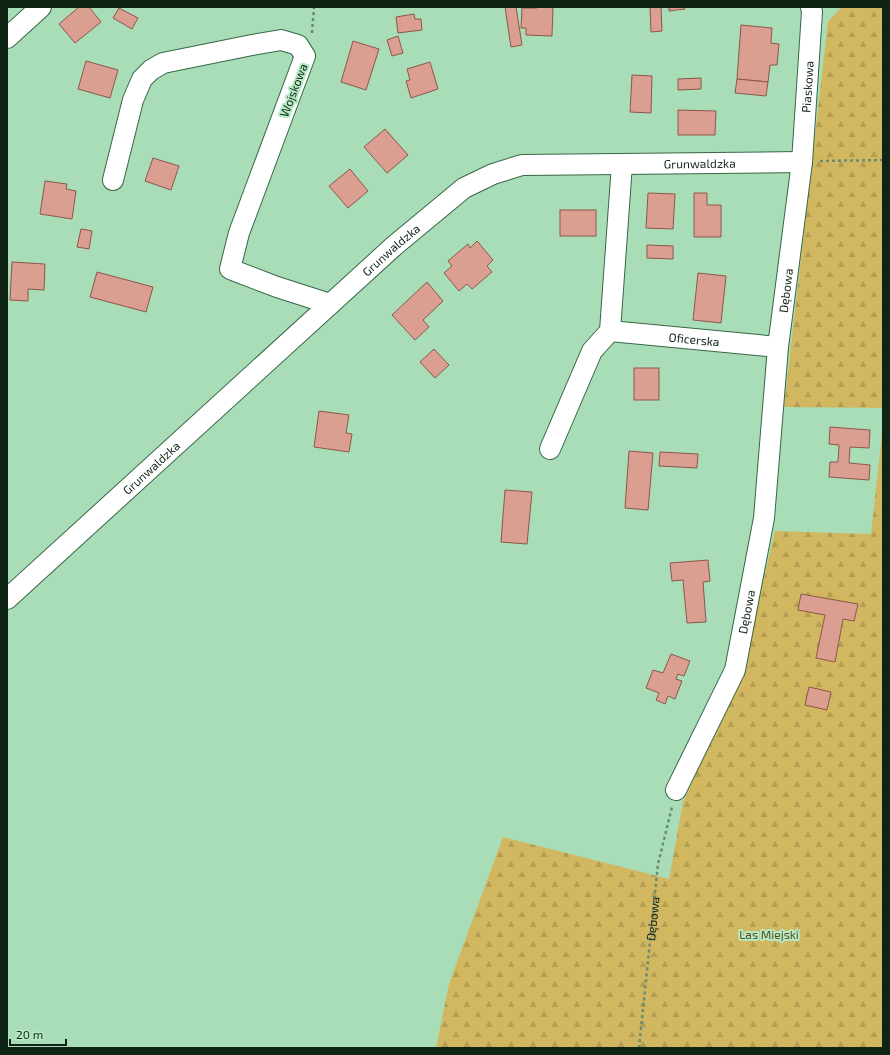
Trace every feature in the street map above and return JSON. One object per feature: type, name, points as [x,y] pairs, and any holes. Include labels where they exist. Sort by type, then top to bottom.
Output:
[{"type":"street","points":[[7,38],[41,7]]},
{"type":"street","name":"Piaskowa","points":[[802,162],[811,10]]},
{"type":"street","name":"Wojskowa","points":[[113,180],[133,100],[142,79],[151,70],[163,64],[281,40],[298,45],[305,56],[239,233],[230,269],[277,287],[330,304]]},
{"type":"street","name":"Grunwaldzka","points":[[7,599],[394,246],[464,188],[493,174],[522,165],[802,162]]},
{"type":"street","name":"Dębowa","points":[[676,790],[735,670],[764,518],[778,347],[802,162]]},
{"type":"street","points":[[550,449],[592,351],[610,331],[622,164]]},
{"type":"street","name":"Oficerska","points":[[610,331],[778,347]]},
{"type":"path","points":[[802,162],[883,160]]},
{"type":"path","name":"Dębowa","points":[[639,1048],[658,864],[676,790]]},
{"type":"green space","points":[[842,7],[883,7],[883,408],[784,407],[828,21]]},
{"type":"green space","name":"Las Miejski","points":[[883,425],[883,1048],[436,1048],[449,984],[503,837],[669,879],[683,802],[742,672],[775,531],[871,534]]},
{"type":"building","points":[[79,7],[89,7],[101,22],[75,43],[59,24]]},
{"type":"building","points":[[505,7],[516,7],[522,45],[511,47]]},
{"type":"building","points":[[553,7],[552,36],[526,35],[526,28],[521,28],[522,8]]},
{"type":"building","points":[[650,7],[661,7],[662,31],[651,32]]},
{"type":"building","points":[[669,7],[684,7],[685,9],[669,11]]},
{"type":"building","points":[[119,8],[138,18],[132,29],[113,18]]},
{"type":"building","points":[[414,14],[415,19],[421,19],[422,30],[398,33],[396,17]]},
{"type":"building","points":[[741,25],[772,28],[771,43],[779,44],[777,65],[770,65],[768,82],[737,79]]},
{"type":"building","points":[[398,36],[403,53],[392,56],[387,40]]},
{"type":"building","points":[[353,41],[379,49],[366,90],[341,82]]},
{"type":"building","points":[[86,61],[118,70],[110,98],[78,89]]},
{"type":"building","points":[[430,62],[438,89],[411,98],[406,81],[410,80],[407,69]]},
{"type":"building","points":[[632,75],[652,76],[651,113],[630,112]]},
{"type":"building","points":[[701,78],[701,89],[678,90],[678,79]]},
{"type":"building","points":[[737,79],[768,82],[766,96],[735,93]]},
{"type":"building","points":[[678,110],[716,111],[715,135],[678,135]]},
{"type":"building","points":[[385,129],[408,155],[387,173],[364,147]]},
{"type":"building","points":[[153,158],[179,166],[171,190],[145,181]]},
{"type":"building","points":[[350,169],[368,191],[348,208],[329,186]]},
{"type":"building","points":[[45,181],[67,184],[66,189],[76,191],[72,219],[40,214]]},
{"type":"building","points":[[648,193],[675,194],[673,229],[646,228]]},
{"type":"building","points":[[694,193],[707,193],[707,205],[721,205],[721,237],[694,237]]},
{"type":"building","points":[[560,210],[596,210],[596,236],[560,236]]},
{"type":"building","points":[[81,229],[92,231],[89,249],[77,247]]},
{"type":"building","points":[[477,241],[493,260],[487,266],[492,272],[472,289],[467,284],[459,291],[444,273],[452,266],[448,261],[468,244],[470,248]]},
{"type":"building","points":[[647,245],[673,246],[673,259],[647,258]]},
{"type":"building","points":[[12,262],[45,264],[44,290],[28,289],[28,301],[10,300]]},
{"type":"building","points":[[97,272],[153,287],[146,312],[90,297]]},
{"type":"building","points":[[698,273],[726,276],[721,323],[693,320]]},
{"type":"building","points":[[427,282],[443,301],[423,320],[429,327],[415,340],[392,315]]},
{"type":"building","points":[[434,349],[449,365],[435,378],[420,362]]},
{"type":"building","points":[[634,368],[659,368],[659,400],[634,400]]},
{"type":"building","points":[[319,411],[349,415],[346,433],[352,434],[349,452],[314,447]]},
{"type":"building","points":[[830,427],[870,430],[869,448],[850,447],[849,463],[870,465],[869,480],[829,477],[830,462],[838,462],[839,445],[829,444]]},
{"type":"building","points":[[629,451],[653,453],[648,510],[625,508]]},
{"type":"building","points":[[660,452],[698,454],[697,468],[659,466]]},
{"type":"building","points":[[505,490],[532,492],[527,544],[501,542]]},
{"type":"building","points":[[708,560],[710,581],[703,582],[706,622],[687,623],[683,580],[672,581],[670,563]]},
{"type":"building","points":[[801,594],[858,604],[854,621],[843,619],[835,662],[816,658],[825,615],[798,610]]},
{"type":"building","points":[[671,654],[690,661],[684,676],[678,674],[676,679],[682,681],[675,699],[668,696],[665,704],[656,700],[659,693],[646,688],[653,670],[663,673]]},
{"type":"building","points":[[809,687],[831,692],[827,710],[805,705]]}]
